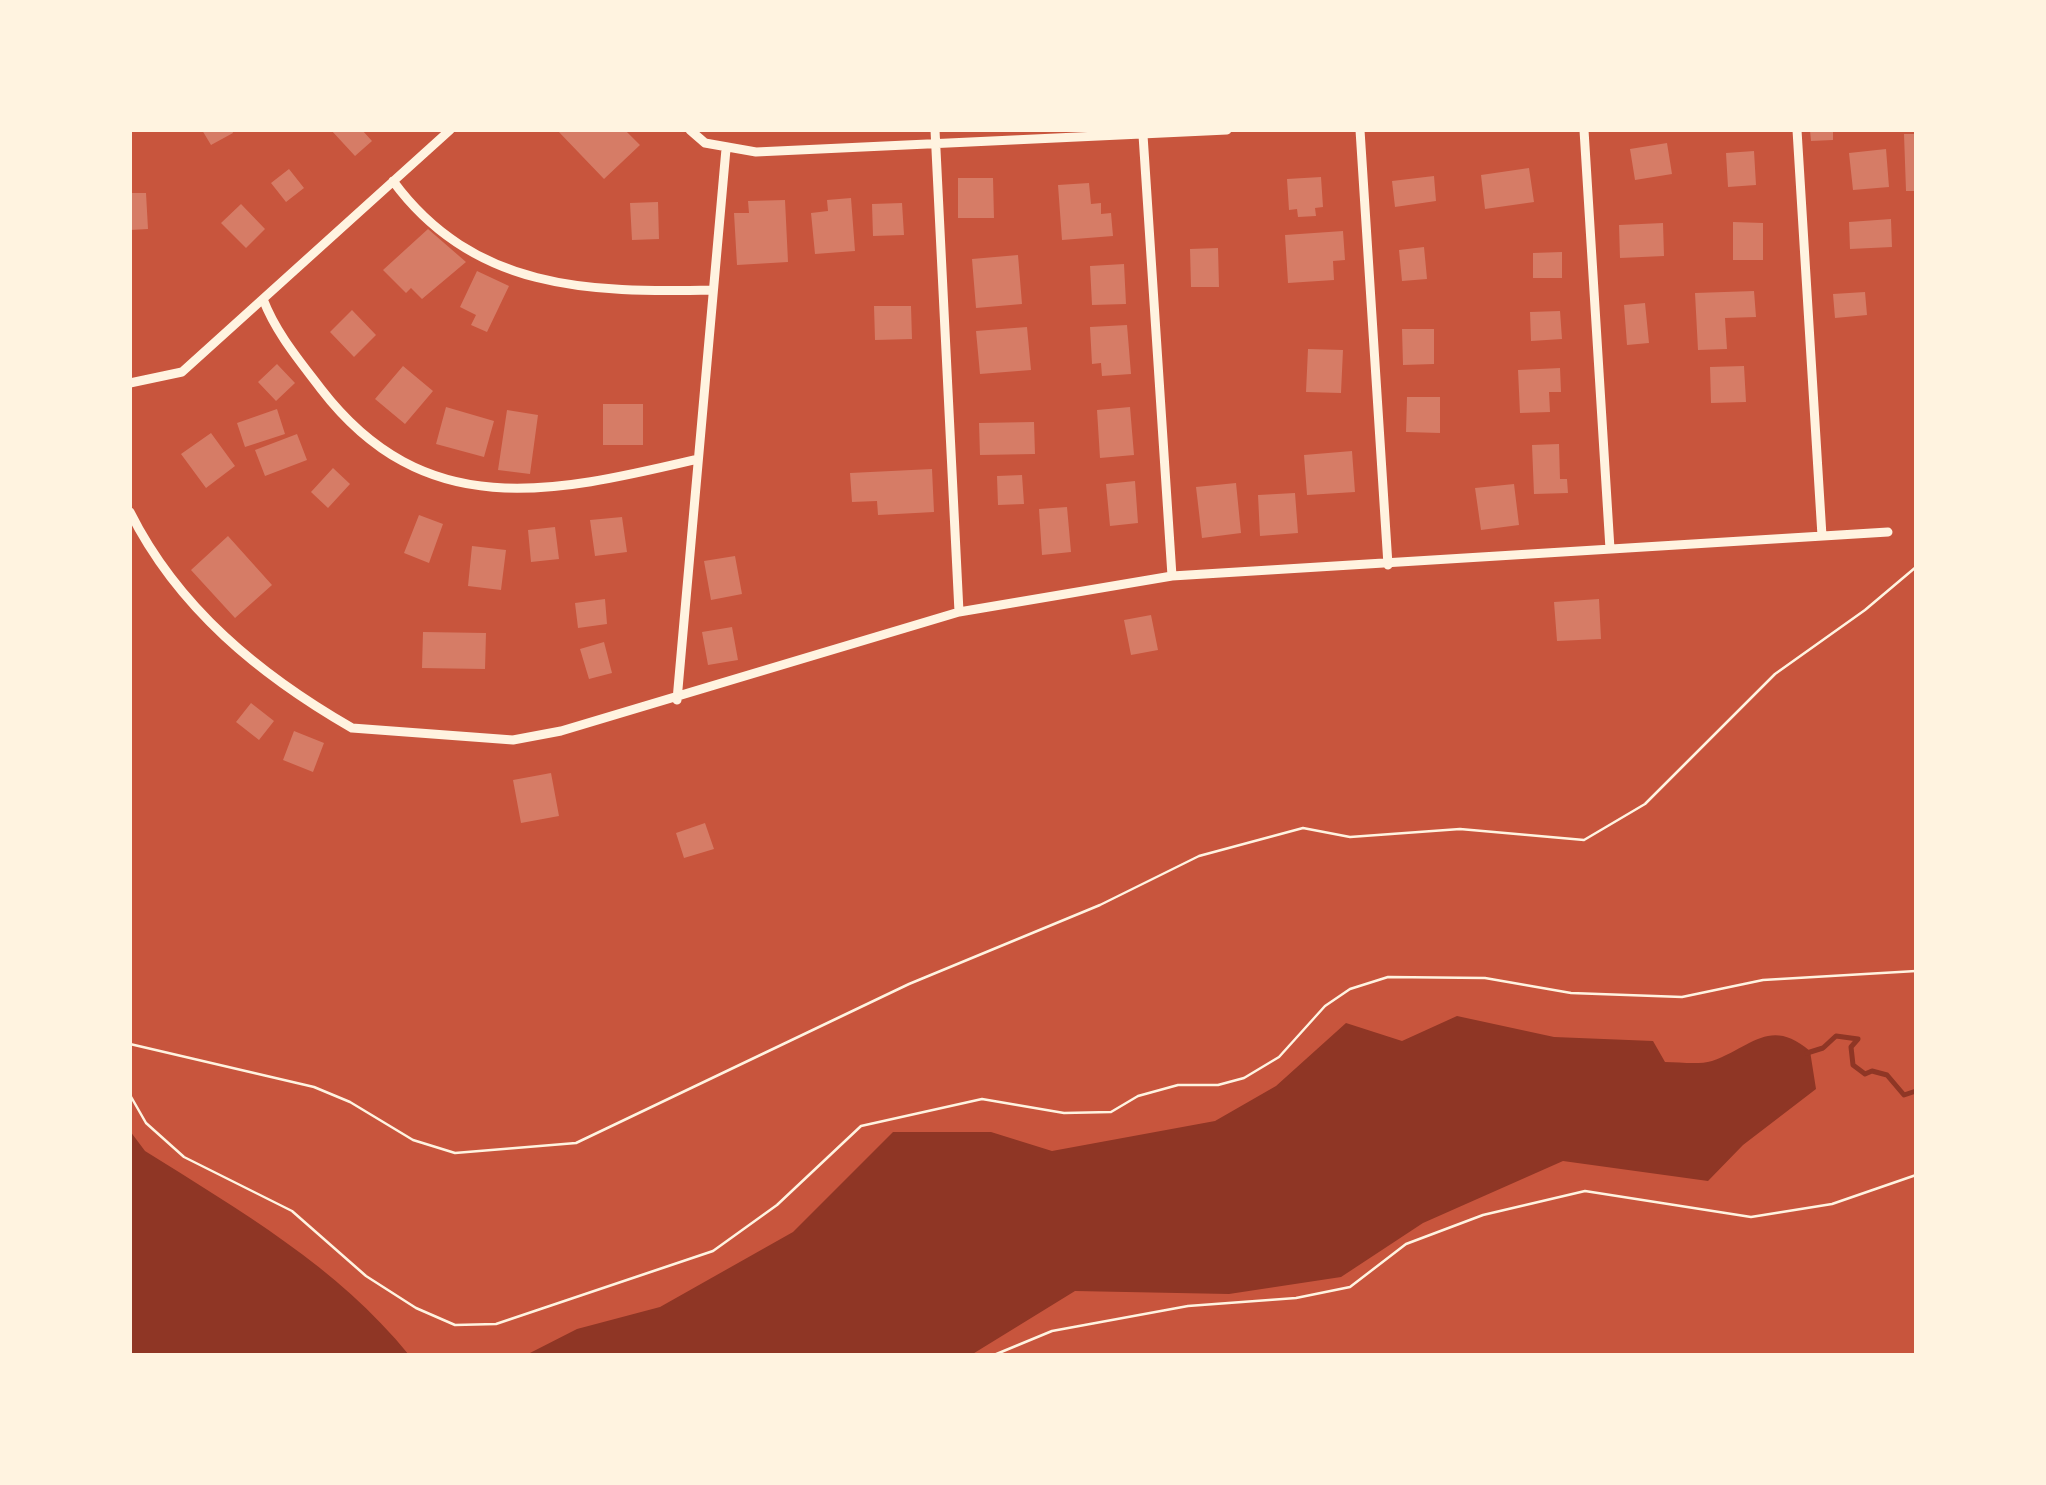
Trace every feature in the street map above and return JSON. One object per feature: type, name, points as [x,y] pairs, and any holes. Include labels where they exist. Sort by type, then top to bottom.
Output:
[{"type":"street","points":[[130,383],[182,372],[450,130]]},
{"type":"street","points":[[690,130],[705,142],[726,149],[936,145],[1227,130]]},
{"type":"street","points":[[934,130],[959,612]]},
{"type":"street","points":[[1360,130],[1388,566]]},
{"type":"street","points":[[1584,130],[1610,548]]},
{"type":"street","points":[[1797,130],[1822,536]]},
{"type":"street","points":[[1143,135],[1172,576]]},
{"type":"street","points":[[677,700],[726,149]]},
{"type":"street","points":[[393,181],[434,228],[498,268],[580,286],[636,292],[713,290]]},
{"type":"street","points":[[263,299],[273,326],[333,405],[393,458],[423,474],[491,489],[546,488],[625,478],[698,459]]},
{"type":"street","points":[[130,512],[182,594],[230,644],[352,728],[513,740],[677,700],[959,612],[1172,576],[1388,566],[1888,532]]},
{"type":"path","points":[[130,1044],[314,1087],[350,1102],[413,1140],[455,1153],[576,1143],[909,984],[1100,905],[1199,856],[1303,828],[1350,837],[1460,829],[1584,840],[1645,804],[1775,674],[1865,610],[1916,567]]},
{"type":"path","points":[[130,1095],[146,1124],[184,1158],[292,1211],[366,1276],[416,1308],[455,1325],[496,1324],[585,1298],[605,1287],[713,1251],[777,1205],[861,1126],[982,1100],[1064,1114],[1111,1112],[1138,1096],[1178,1086],[1218,1085],[1244,1078],[1279,1057],[1326,1006],[1350,989],[1388,977],[1486,978],[1571,994],[1682,998],[1763,980],[1916,970]]},
{"type":"path","points":[[994,1355],[1071,1328],[1188,1306],[1296,1298],[1350,1287],[1406,1244],[1483,1215],[1585,1192],[1752,1218],[1832,1204],[1916,1175]]},
{"type":"shaded area","points":[[1457,1016],[1554,1037],[1653,1041],[1665,1062],[1712,1061],[1761,1038],[1784,1036],[1810,1051],[1816,1089],[1743,1145],[1708,1181],[1563,1161],[1423,1223],[1341,1277],[1229,1294],[1075,1291],[971,1355],[526,1355],[577,1329],[660,1307],[793,1232],[893,1132],[991,1132],[1052,1151],[1215,1121],[1276,1086],[1346,1023],[1402,1041]]},
{"type":"shaded area","points":[[130,1131],[145,1151],[251,1218],[319,1267],[381,1323],[409,1355],[130,1355]]},
{"type":"building","points":[[202,130],[232,130],[233,133],[211,145]]},
{"type":"building","points":[[331,130],[362,130],[372,141],[355,156]]},
{"type":"building","points":[[557,130],[625,130],[640,145],[604,179]]},
{"type":"building","points":[[1810,130],[1833,130],[1833,140],[1811,141]]},
{"type":"building","points":[[1904,134],[1916,134],[1916,191],[1906,191]]},
{"type":"building","points":[[1667,143],[1672,174],[1635,180],[1630,149]]},
{"type":"building","points":[[1886,149],[1889,187],[1853,190],[1849,153]]},
{"type":"building","points":[[1754,151],[1756,185],[1728,187],[1726,153]]},
{"type":"building","points":[[1529,168],[1534,202],[1485,209],[1481,175]]},
{"type":"building","points":[[289,169],[304,188],[286,202],[271,183]]},
{"type":"building","points":[[1434,176],[1436,201],[1395,207],[1392,181]]},
{"type":"building","points":[[1321,177],[1323,207],[1315,208],[1316,216],[1298,217],[1297,209],[1289,210],[1287,179]]},
{"type":"building","points":[[958,178],[993,178],[994,218],[958,218]]},
{"type":"building","points":[[1089,183],[1091,204],[1101,203],[1101,214],[1111,213],[1113,236],[1062,240],[1058,185]]},
{"type":"building","points":[[130,193],[146,193],[148,229],[130,230]]},
{"type":"building","points":[[851,198],[855,251],[815,254],[811,213],[828,211],[827,200]]},
{"type":"building","points":[[785,200],[788,262],[737,265],[734,213],[749,213],[748,201]]},
{"type":"building","points":[[658,202],[659,239],[632,240],[630,203]]},
{"type":"building","points":[[902,203],[904,235],[873,236],[872,204]]},
{"type":"building","points":[[241,204],[265,229],[246,248],[221,223]]},
{"type":"building","points":[[1891,219],[1892,247],[1850,249],[1849,222]]},
{"type":"building","points":[[1733,222],[1763,223],[1763,260],[1733,260]]},
{"type":"building","points":[[1663,223],[1664,256],[1620,258],[1619,225]]},
{"type":"building","points":[[428,229],[466,262],[422,299],[411,288],[406,293],[383,270]]},
{"type":"building","points":[[1343,231],[1345,260],[1333,261],[1334,280],[1288,283],[1285,235]]},
{"type":"building","points":[[1424,247],[1427,279],[1402,281],[1399,250]]},
{"type":"building","points":[[1218,248],[1219,287],[1191,287],[1190,249]]},
{"type":"building","points":[[1562,252],[1562,278],[1533,278],[1533,253]]},
{"type":"building","points":[[1018,255],[1022,304],[976,308],[972,259]]},
{"type":"building","points":[[1124,264],[1126,304],[1092,305],[1090,266]]},
{"type":"building","points":[[477,271],[509,286],[487,332],[471,325],[476,315],[460,307]]},
{"type":"building","points":[[1754,291],[1756,317],[1725,318],[1727,349],[1698,350],[1695,293]]},
{"type":"building","points":[[1865,292],[1867,315],[1835,318],[1833,294]]},
{"type":"building","points":[[1645,303],[1649,343],[1627,345],[1624,305]]},
{"type":"building","points":[[874,306],[911,306],[912,339],[875,340]]},
{"type":"building","points":[[352,310],[376,335],[354,357],[330,332]]},
{"type":"building","points":[[1560,311],[1562,339],[1531,341],[1530,312]]},
{"type":"building","points":[[1127,325],[1131,374],[1102,376],[1101,363],[1092,364],[1090,327]]},
{"type":"building","points":[[1027,327],[1031,370],[980,374],[976,331]]},
{"type":"building","points":[[1402,329],[1434,329],[1434,364],[1403,365]]},
{"type":"building","points":[[1308,349],[1343,350],[1341,393],[1306,392]]},
{"type":"building","points":[[277,364],[295,383],[276,401],[258,382]]},
{"type":"building","points":[[403,366],[433,391],[405,424],[375,399]]},
{"type":"building","points":[[1744,366],[1746,402],[1711,403],[1710,367]]},
{"type":"building","points":[[1560,368],[1561,392],[1549,392],[1550,412],[1520,413],[1518,370]]},
{"type":"building","points":[[1407,397],[1440,397],[1440,433],[1406,432]]},
{"type":"building","points":[[603,404],[643,404],[643,445],[603,445]]},
{"type":"building","points":[[446,407],[494,421],[484,457],[436,444]]},
{"type":"building","points":[[1130,407],[1134,455],[1100,458],[1097,410]]},
{"type":"building","points":[[277,409],[285,434],[245,447],[237,423]]},
{"type":"building","points":[[507,410],[538,415],[530,474],[498,470]]},
{"type":"building","points":[[1034,422],[1035,454],[980,455],[979,423]]},
{"type":"building","points":[[211,433],[235,466],[206,488],[181,454]]},
{"type":"building","points":[[297,434],[307,460],[265,476],[255,450]]},
{"type":"building","points":[[1559,444],[1560,479],[1567,479],[1568,493],[1534,494],[1532,445]]},
{"type":"building","points":[[1352,451],[1355,492],[1307,495],[1304,455]]},
{"type":"building","points":[[333,468],[350,484],[328,508],[311,492]]},
{"type":"building","points":[[932,469],[934,512],[878,515],[877,501],[852,502],[850,473]]},
{"type":"building","points":[[1022,475],[1024,504],[998,505],[997,476]]},
{"type":"building","points":[[1135,481],[1138,523],[1110,526],[1106,484]]},
{"type":"building","points":[[1236,483],[1241,533],[1202,538],[1196,487]]},
{"type":"building","points":[[1514,484],[1519,525],[1481,530],[1475,488]]},
{"type":"building","points":[[1295,493],[1298,533],[1260,536],[1258,495]]},
{"type":"building","points":[[1067,507],[1071,552],[1042,555],[1039,509]]},
{"type":"building","points":[[419,515],[443,524],[429,563],[404,553]]},
{"type":"building","points":[[622,517],[627,552],[595,556],[590,520]]},
{"type":"building","points":[[555,527],[559,559],[531,562],[528,530]]},
{"type":"building","points":[[228,536],[272,585],[235,618],[191,570]]},
{"type":"building","points":[[472,546],[506,550],[501,590],[468,586]]},
{"type":"building","points":[[735,556],[742,594],[711,600],[704,561]]},
{"type":"building","points":[[605,599],[607,624],[578,628],[575,603]]},
{"type":"building","points":[[1599,599],[1601,639],[1557,641],[1554,602]]},
{"type":"building","points":[[1151,615],[1158,650],[1131,655],[1124,620]]},
{"type":"building","points":[[732,627],[738,660],[708,665],[702,632]]},
{"type":"building","points":[[423,632],[486,633],[485,669],[422,668]]},
{"type":"building","points":[[604,642],[612,673],[589,679],[580,649]]},
{"type":"building","points":[[251,703],[274,721],[259,740],[236,722]]},
{"type":"building","points":[[294,731],[324,743],[313,772],[283,760]]},
{"type":"building","points":[[551,773],[559,816],[521,823],[513,780]]},
{"type":"building","points":[[705,823],[714,849],[684,858],[676,833]]},
{"type":"waterway","points":[[1807,1053],[1823,1048],[1836,1036],[1858,1039],[1851,1047],[1853,1065],[1865,1074],[1872,1071],[1887,1075],[1904,1095],[1916,1091]]}]
